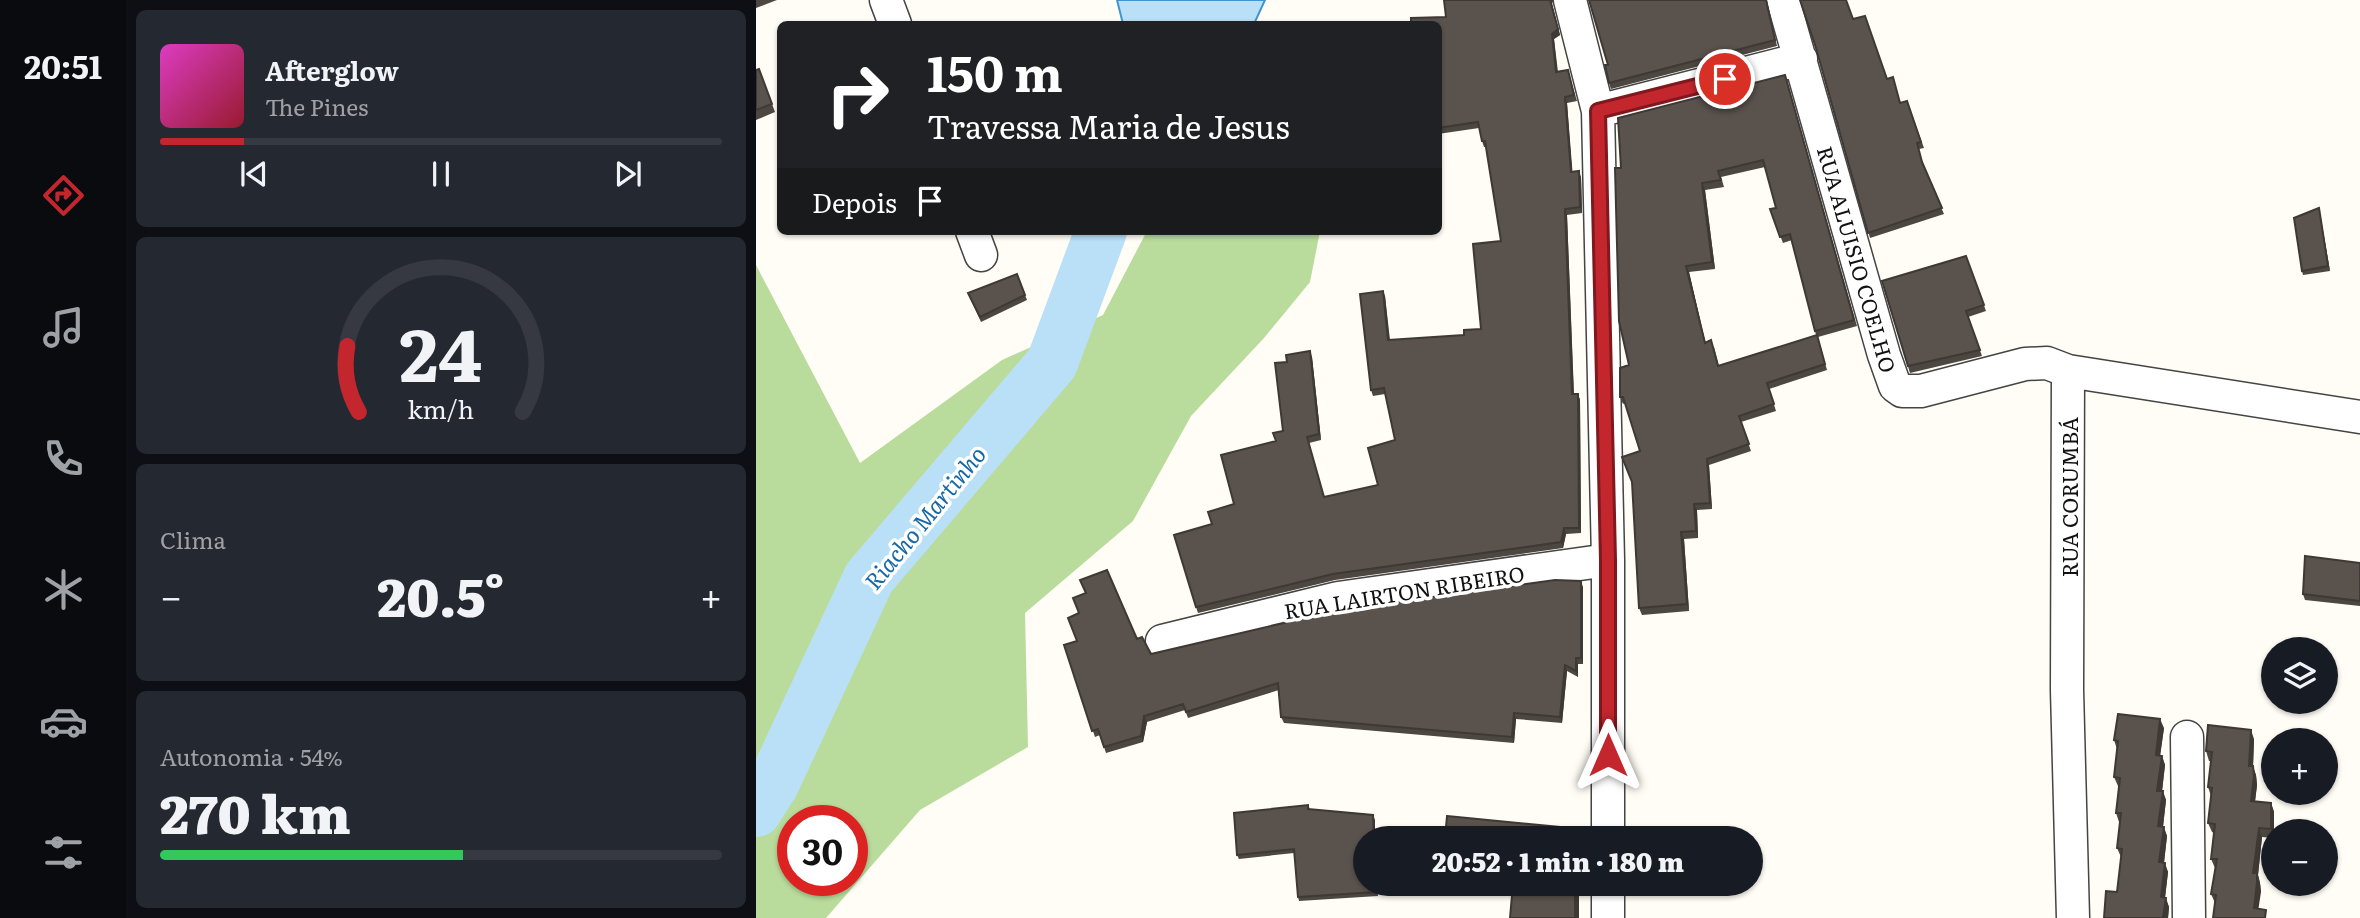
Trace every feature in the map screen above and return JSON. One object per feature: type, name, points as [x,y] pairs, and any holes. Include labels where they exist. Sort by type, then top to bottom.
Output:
[{"type":"street","points":[[886,0],[894,21]]},
{"type":"street","points":[[1570,0],[1598,111],[1608,560],[1608,826]]},
{"type":"street","name":"RUA ALUISIO COELHO","points":[[1783,0],[1895,386],[1902,391],[1921,391],[2025,364],[2047,363],[2068,371]]},
{"type":"street","points":[[1598,111],[1801,60]]},
{"type":"street","points":[[2068,371],[2360,417]]},
{"type":"street","name":"RUA CORUMBÁ","points":[[2068,371],[2067,690],[2073,918]]},
{"type":"street","name":"RUA LAIRTON RIBEIRO","points":[[1162,641],[1338,598],[1608,560]]},
{"type":"street","points":[[2187,737],[2189,918]]},
{"type":"street","points":[[1608,896],[1608,918]]},
{"type":"green space","points":[[1145,235],[1319,235],[1310,282],[1264,338],[1191,416],[1133,521],[1025,613],[1028,747],[920,810],[868,870],[868,805],[777,805],[777,896],[845,896],[826,918],[756,918],[756,265],[860,463],[1002,360],[1103,315]]},
{"type":"water","points":[[1117,0],[1265,0],[1255,21],[1122,21]]},
{"type":"building","points":[[1444,0],[1550,0],[1558,29],[1552,34],[1556,72],[1568,70],[1574,95],[1565,97],[1571,172],[1579,171],[1580,207],[1565,209],[1572,394],[1578,394],[1579,528],[1564,528],[1561,542],[1333,574],[1196,607],[1174,535],[1212,524],[1208,512],[1234,504],[1221,455],[1276,441],[1273,433],[1283,431],[1275,363],[1287,362],[1286,355],[1310,351],[1319,434],[1307,437],[1324,497],[1378,485],[1368,448],[1395,440],[1384,388],[1371,390],[1360,294],[1383,291],[1388,340],[1464,335],[1464,330],[1481,329],[1473,244],[1501,241],[1485,141],[1482,141],[1478,122],[1442,127],[1442,21],[1411,21],[1411,18],[1446,17]]},
{"type":"building","points":[[1589,0],[1766,0],[1775,40],[1609,83],[1605,65],[1608,65]]},
{"type":"building","points":[[1800,0],[1846,0],[1853,19],[1865,16],[1887,79],[1893,77],[1900,103],[1907,101],[1921,142],[1917,143],[1922,162],[1942,208],[1868,233]]},
{"type":"building","points":[[759,69],[772,104],[756,110],[756,70]]},
{"type":"building","points":[[1785,75],[1854,320],[1815,331],[1790,234],[1780,237],[1770,209],[1776,208],[1763,160],[1718,171],[1721,180],[1702,183],[1712,262],[1686,266],[1705,343],[1711,340],[1718,366],[1817,335],[1825,364],[1767,383],[1774,404],[1739,416],[1749,444],[1707,459],[1710,503],[1694,504],[1696,531],[1681,532],[1687,604],[1639,608],[1632,482],[1622,457],[1640,451],[1623,397],[1620,397],[1620,368],[1629,365],[1619,321],[1615,168],[1621,168],[1618,118]]},
{"type":"building","points":[[2319,208],[2328,266],[2302,271],[2294,218]]},
{"type":"building","points":[[1966,256],[1984,305],[1966,311],[1980,350],[1908,366],[1882,281]]},
{"type":"building","points":[[1017,274],[1025,295],[980,317],[968,293]]},
{"type":"building","points":[[2305,556],[2360,563],[2360,601],[2303,594]]},
{"type":"building","points":[[1107,570],[1137,639],[1142,637],[1151,654],[1339,610],[1555,580],[1581,581],[1581,658],[1576,658],[1576,671],[1565,665],[1560,717],[1514,713],[1512,737],[1281,717],[1278,683],[1186,712],[1183,704],[1144,716],[1141,736],[1104,747],[1098,729],[1092,731],[1064,645],[1077,641],[1068,618],[1079,613],[1073,598],[1086,593],[1080,580]]},
{"type":"building","points":[[2118,714],[2160,719],[2156,755],[2162,756],[2157,791],[2163,791],[2158,826],[2164,827],[2159,862],[2165,863],[2161,897],[2166,898],[2163,918],[2104,918],[2106,891],[2117,892],[2122,849],[2117,848],[2121,813],[2116,813],[2120,778],[2114,777],[2118,741],[2114,740]]},
{"type":"building","points":[[2208,725],[2251,730],[2249,766],[2253,766],[2254,776],[2251,801],[2271,805],[2271,819],[2261,819],[2253,873],[2257,873],[2254,908],[2266,910],[2265,918],[2213,918],[2216,895],[2211,894],[2217,859],[2211,859],[2215,824],[2208,823],[2212,788],[2208,787],[2212,752],[2206,751]]},
{"type":"building","points":[[1308,805],[1308,809],[1373,815],[1373,826],[1353,826],[1353,893],[1298,897],[1294,849],[1237,855],[1234,813]]},
{"type":"building","points":[[1447,816],[1550,826],[1446,826]]},
{"type":"building","points":[[1512,896],[1575,896],[1575,918],[1510,918]]},
{"type":"waterway","name":"Riacho Martinho","points":[[756,811],[773,784],[869,578],[1052,363],[1100,235]]},
{"type":"route","points":[[1608,755],[1608,560],[1598,111],[1725,79]]}]
